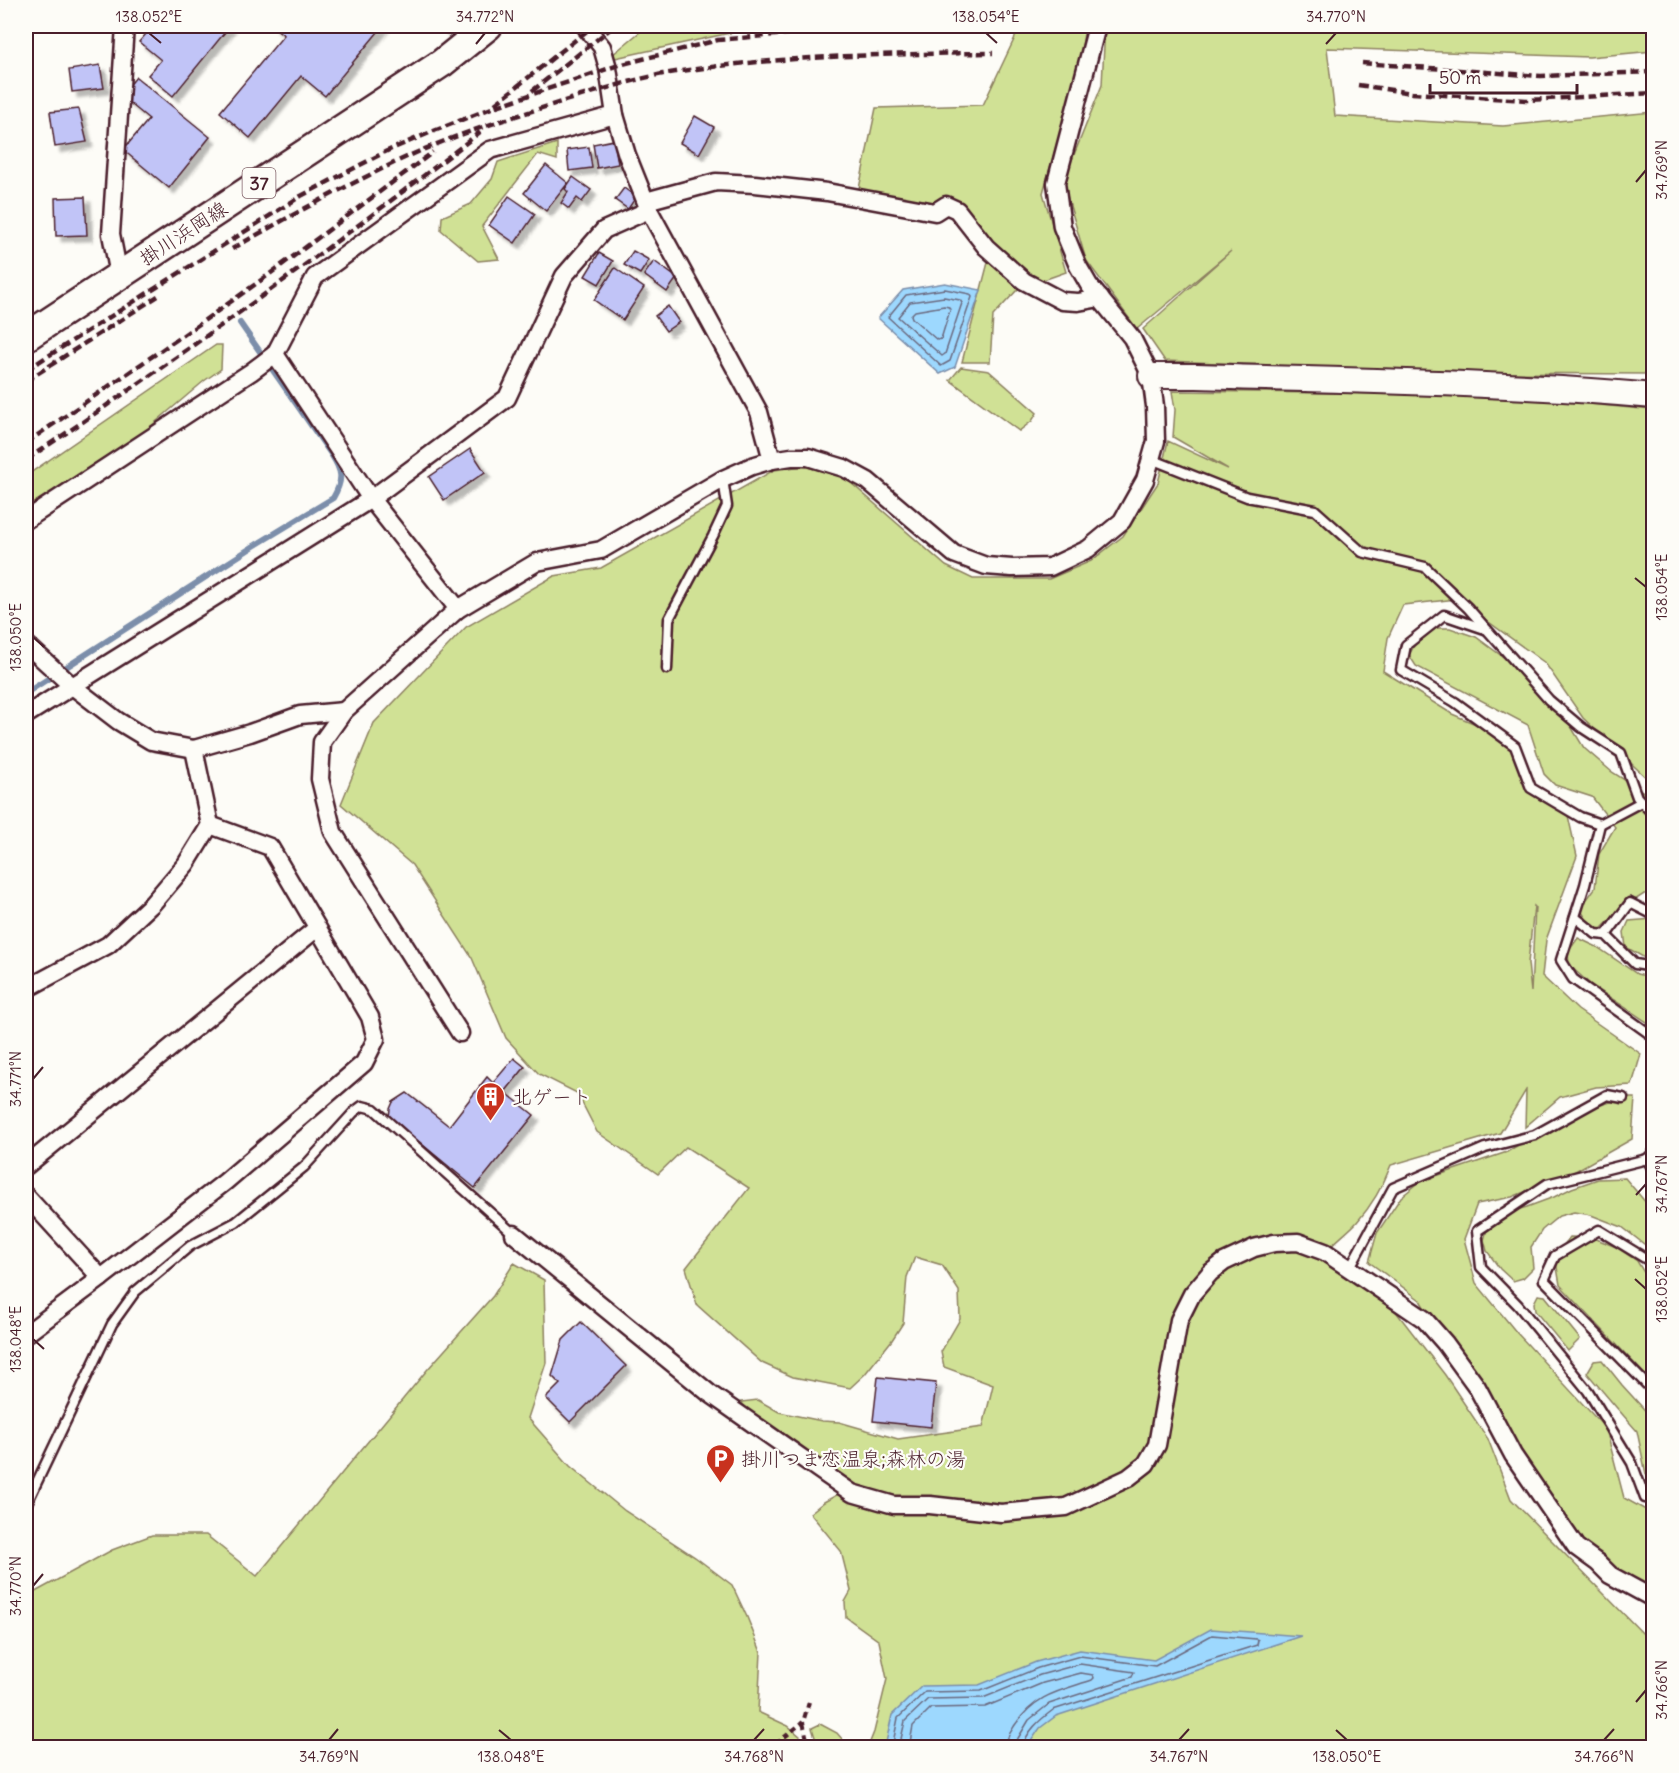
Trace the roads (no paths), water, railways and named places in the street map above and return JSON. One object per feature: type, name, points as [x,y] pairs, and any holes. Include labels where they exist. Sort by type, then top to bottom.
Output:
[{"type":"main road","name":"掛川浜岡線","points":[[26,337],[442,63],[488,26]]},
{"type":"street","points":[[119,275],[111,234],[125,26]]},
{"type":"street","points":[[585,26],[602,47],[608,68],[615,115],[627,155],[648,206],[759,412],[772,460]]},
{"type":"street","points":[[460,1033],[333,832],[320,779],[322,742],[344,711],[458,609],[537,562],[601,550],[723,479],[752,466],[791,457],[808,457],[844,468],[868,482],[954,554],[986,566],[1050,567],[1088,549],[1122,521],[1145,480],[1156,441],[1151,376],[1132,338],[1078,266],[1062,227],[1056,183],[1097,26]]},
{"type":"street","points":[[26,520],[275,354],[315,277],[490,150],[615,115]]},
{"type":"street","points":[[26,715],[371,499],[507,398],[564,276],[604,230],[648,206],[716,182],[827,192],[935,212],[946,205],[957,210],[986,247],[1024,281],[1062,301],[1078,302],[1100,298]]},
{"type":"street","points":[[275,354],[371,499],[458,609]]},
{"type":"street","points":[[1151,376],[1496,386],[1588,390],[1653,396]]},
{"type":"street","points":[[26,644],[71,685],[118,722],[150,741],[194,749],[250,733],[300,715],[344,711]]},
{"type":"street","points":[[26,989],[108,945],[152,904],[186,864],[210,825],[194,749]]},
{"type":"street","points":[[26,1334],[225,1182],[364,1063],[376,1039],[370,1017],[270,847],[210,825]]},
{"type":"street","points":[[26,1166],[317,928]]},
{"type":"street","points":[[26,1196],[101,1278]]},
{"type":"street","points":[[514,1234],[709,1393],[852,1493],[894,1505],[930,1505],[1001,1513],[1066,1507],[1128,1478],[1146,1464],[1157,1445],[1179,1320],[1192,1294],[1210,1273],[1224,1262],[1254,1248],[1274,1243],[1298,1242],[1325,1252],[1424,1319],[1445,1343],[1477,1387],[1513,1455],[1576,1547],[1611,1575],[1653,1599]]},
{"type":"lane","points":[[1151,459],[1247,497],[1315,510],[1362,552],[1425,567],[1468,608],[1548,700],[1581,727],[1621,753],[1637,797],[1653,815]]},
{"type":"lane","points":[[667,669],[669,619],[727,506],[723,479]]},
{"type":"lane","points":[[1486,629],[1444,615],[1406,645],[1401,670],[1455,702],[1515,746],[1531,788],[1580,817],[1600,824]]},
{"type":"lane","points":[[1641,802],[1600,824],[1561,960],[1573,979],[1653,1037]]},
{"type":"lane","points":[[1606,935],[1630,903],[1653,915]]},
{"type":"lane","points":[[1575,917],[1596,934],[1606,935],[1635,964],[1653,967]]},
{"type":"lane","points":[[1349,1269],[1393,1188],[1485,1148],[1535,1135],[1607,1095],[1623,1098]]},
{"type":"lane","points":[[26,1504],[112,1324],[135,1292],[190,1246],[236,1222],[296,1174],[362,1106],[374,1109],[514,1234]]},
{"type":"lane","points":[[1653,1152],[1647,1159],[1547,1184],[1477,1231],[1481,1267],[1518,1305],[1588,1390],[1632,1463],[1645,1498],[1653,1499]]},
{"type":"lane","points":[[1647,1159],[1653,1171]]},
{"type":"lane","points":[[1653,1270],[1648,1260],[1599,1230],[1555,1256],[1544,1280],[1653,1392]]},
{"type":"water","points":[[945,283],[981,290],[955,367],[940,374],[878,318],[903,290]]},
{"type":"water","points":[[1211,1629],[1301,1636],[1056,1716],[1040,1728],[1027,1747],[885,1747],[892,1715],[922,1686],[979,1685],[1036,1662],[1080,1650],[1154,1660]]},
{"type":"waterway","points":[[26,693],[254,546],[333,498],[340,480],[335,460],[240,323]]},
{"type":"railway","points":[[495,104],[593,26]]},
{"type":"railway","points":[[532,91],[614,26]]},
{"type":"railway","points":[[26,370],[301,196],[387,151],[494,107],[619,65],[718,40],[821,31],[896,28],[991,31]]},
{"type":"railway","points":[[232,249],[354,183],[439,143],[482,127],[640,79],[745,63],[869,55],[993,53]]},
{"type":"railway","points":[[1362,63],[1541,76],[1654,72]]},
{"type":"railway","points":[[1358,85],[1412,93],[1526,100],[1654,93]]},
{"type":"railway","points":[[26,460],[256,300],[480,132]]},
{"type":"railway","points":[[26,443],[267,276],[433,152]]},
{"type":"railway","points":[[26,381],[158,296]]},
{"type":"place","name":"北ゲート","points":[[491,1122]]},
{"type":"place","name":"掛川つま恋温泉;森林の湯","points":[[720,1484]]}]
